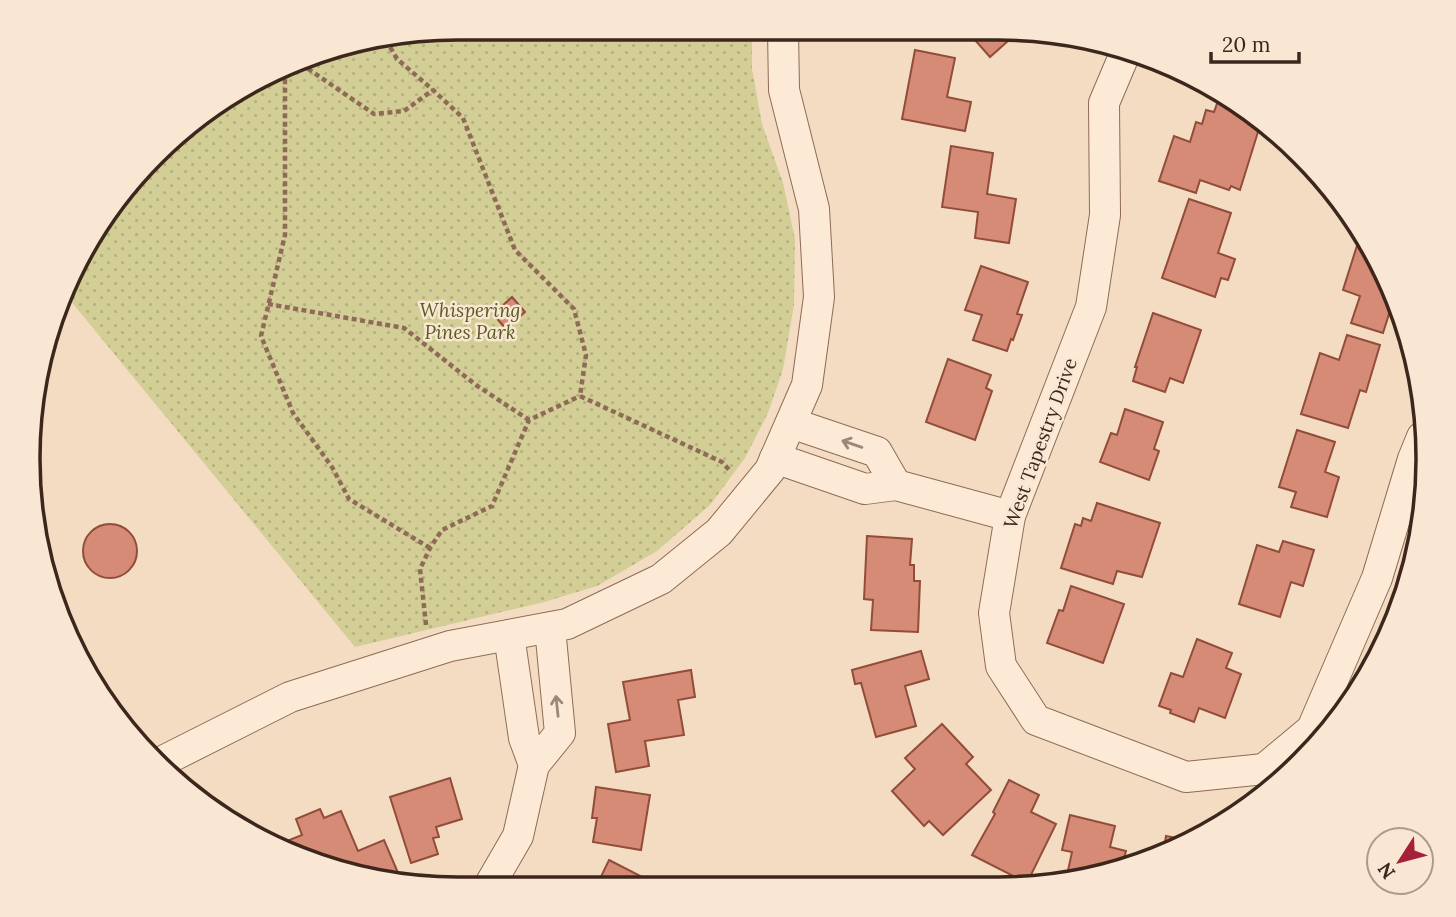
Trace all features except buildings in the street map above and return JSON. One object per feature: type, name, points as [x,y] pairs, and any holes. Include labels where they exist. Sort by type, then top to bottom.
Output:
[{"type":"street","points":[[168,759],[290,697],[450,646],[567,624],[661,579],[719,532],[770,470],[791,423],[807,385],[819,298],[814,209],[784,90],[783,40]]},
{"type":"street","name":"West Tapestry Drive","points":[[1122,59],[1104,103],[1105,215],[1091,307],[1010,516],[994,613],[1001,666],[1036,720],[1186,776],[1266,776]]},
{"type":"street","points":[[791,423],[877,452],[896,485]]},
{"type":"street","points":[[1266,776],[1312,729],[1377,578],[1416,452]]},
{"type":"street","points":[[775,458],[865,489],[896,485],[1010,516]]},
{"type":"street","points":[[494,877],[518,836],[534,765],[560,733],[550,628]]},
{"type":"street","points":[[509,635],[524,738],[534,765]]},
{"type":"path","points":[[390,46],[397,59],[463,118],[515,250],[575,309],[586,355],[580,396]]},
{"type":"path","points":[[307,68],[374,114],[404,111],[433,90]]},
{"type":"path","points":[[285,78],[285,235],[261,336],[293,413],[332,467],[349,499],[430,548]]},
{"type":"path","points":[[268,304],[404,328],[476,385],[529,420]]},
{"type":"path","points":[[429,653],[420,569],[430,548],[442,530],[492,506],[529,420],[580,396]]},
{"type":"path","points":[[580,396],[722,462],[752,492]]},
{"type":"green space","name":"Whispering Pines Park","points":[[752,40],[752,69],[762,124],[783,183],[795,239],[794,305],[783,369],[768,413],[745,458],[710,505],[657,551],[597,586],[544,602],[355,647],[71,301],[96,249],[111,226],[144,183],[204,127],[249,96],[324,62],[377,48],[431,41]]}]
